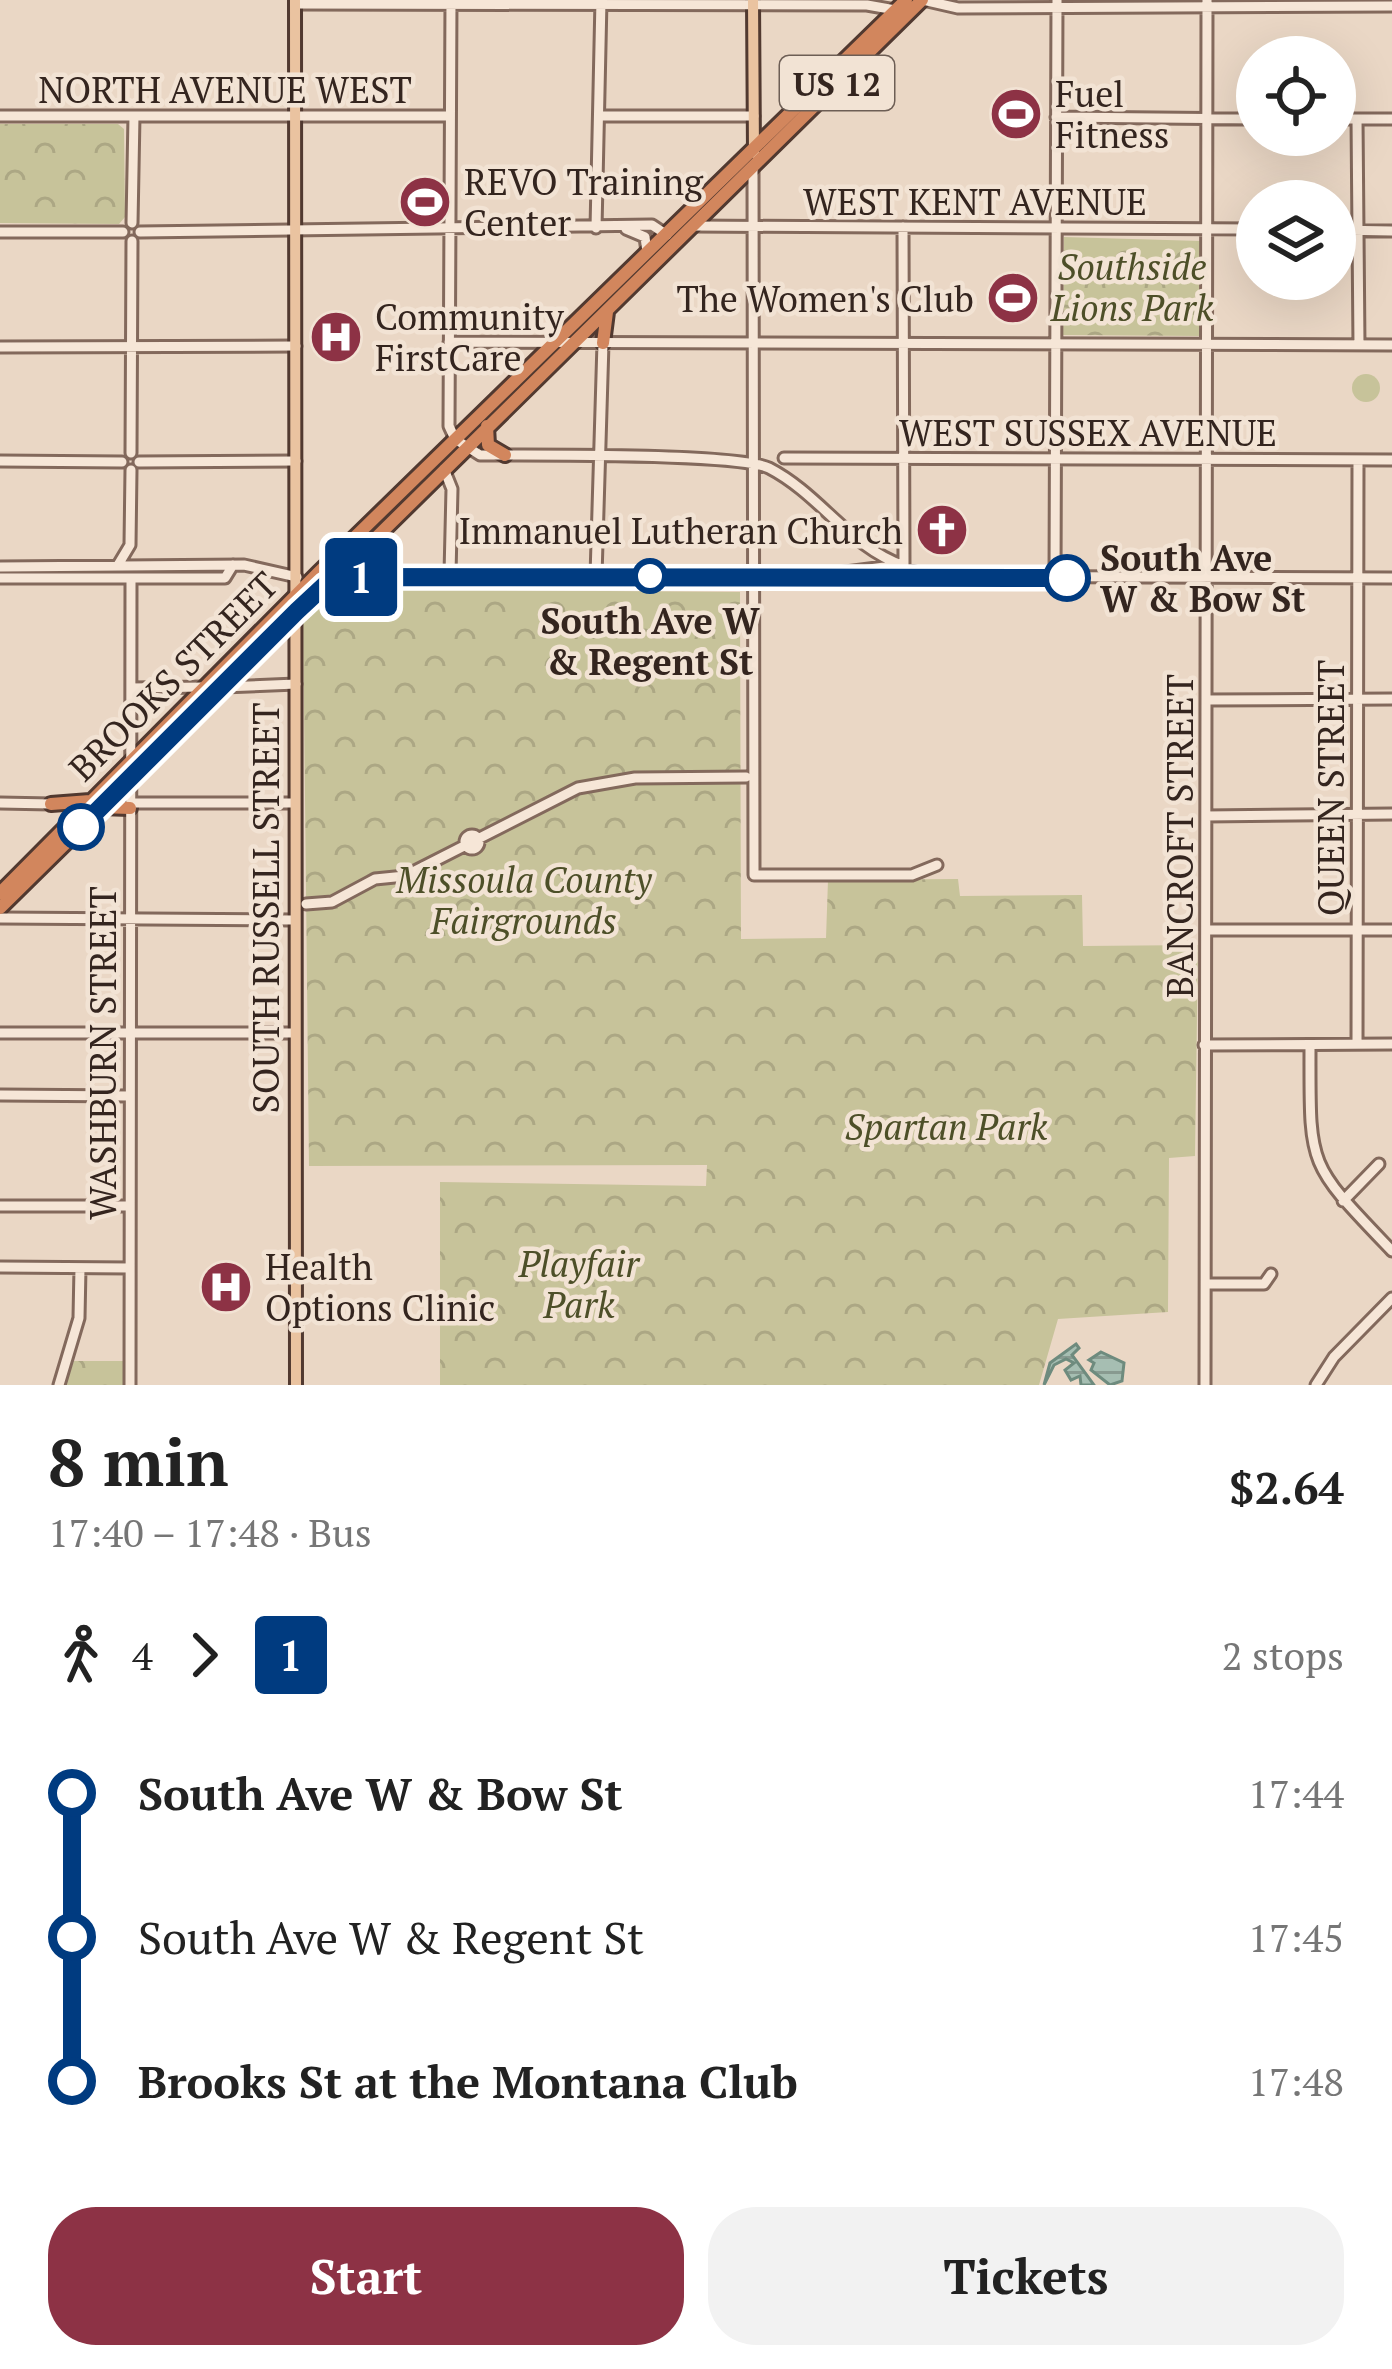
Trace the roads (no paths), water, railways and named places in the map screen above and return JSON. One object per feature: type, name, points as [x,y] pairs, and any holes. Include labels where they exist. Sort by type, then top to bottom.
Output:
[{"type":"highway","name":"BROOKS STREET","points":[[0,908],[297,593],[360,556],[444,468],[460,444],[487,426],[641,260],[875,31],[903,8],[922,0]]},
{"type":"highway","name":"BROOKS STREET","points":[[131,767],[220,687],[297,611],[322,579],[563,343],[607,311],[662,257],[903,8]]},
{"type":"highway","points":[[662,257],[667,235]]},
{"type":"highway","points":[[603,343],[607,311]]},
{"type":"highway","points":[[487,426],[488,445],[505,455]]},
{"type":"highway","points":[[360,556],[368,569],[390,575]]},
{"type":"highway","points":[[297,577],[390,575]]},
{"type":"highway","points":[[51,804],[130,806]]},
{"type":"highway","points":[[51,804],[63,815],[64,828]]},
{"type":"highway","name":"BROOKS STREET","points":[[0,892],[95,804]]},
{"type":"main road","name":"SOUTH RUSSELL STREET","points":[[295,2],[295,232],[289,346],[297,577],[296,1385]]},
{"type":"main road","points":[[753,3],[753,167]]},
{"type":"street","points":[[922,0],[958,8],[1057,3],[1392,6]]},
{"type":"street","points":[[948,0],[958,8]]},
{"type":"street","points":[[295,2],[903,8]]},
{"type":"street","points":[[451,3],[449,426],[460,444],[505,455],[752,462],[807,492],[859,544],[935,579]]},
{"type":"street","points":[[1055,579],[1057,3]]},
{"type":"street","name":"BANCROFT STREET","points":[[1205,1385],[1207,3]]},
{"type":"street","points":[[596,227],[601,4]]},
{"type":"street","points":[[856,5],[868,12],[875,31]]},
{"type":"street","name":"NORTH AVENUE WEST","points":[[0,116],[450,116]]},
{"type":"street","points":[[118,565],[130,545],[134,116]]},
{"type":"street","points":[[601,116],[754,116]]},
{"type":"street","points":[[1056,117],[1236,118]]},
{"type":"street","points":[[1359,345],[1357,119],[1392,119]]},
{"type":"street","points":[[753,167],[754,874],[912,875],[937,865]]},
{"type":"street","points":[[0,232],[658,226],[667,235]]},
{"type":"street","name":"WEST KENT AVENUE","points":[[693,226],[1236,229]]},
{"type":"street","points":[[903,226],[904,566]]},
{"type":"street","points":[[621,228],[646,238],[641,260]]},
{"type":"street","points":[[1358,230],[1392,230]]},
{"type":"street","points":[[449,342],[1392,345]]},
{"type":"street","points":[[596,576],[603,343]]},
{"type":"street","points":[[0,347],[289,346]]},
{"type":"street","name":"WEST SUSSEX AVENUE","points":[[782,476],[788,458],[1392,460]]},
{"type":"street","name":"QUEEN STREET","points":[[1358,460],[1358,1044]]},
{"type":"street","points":[[0,461],[290,461]]},
{"type":"street","points":[[444,468],[451,500],[450,574]]},
{"type":"street","points":[[423,489],[440,488],[451,500]]},
{"type":"street","points":[[130,545],[146,566]]},
{"type":"street","points":[[131,578],[136,572],[187,566]]},
{"type":"street","points":[[0,567],[233,566],[297,577]]},
{"type":"street","points":[[0,578],[225,578],[233,566]]},
{"type":"street","points":[[815,576],[904,566]]},
{"type":"street","points":[[390,575],[1392,578]]},
{"type":"street","name":"WASHBURN STREET","points":[[130,1385],[131,578]]},
{"type":"street","points":[[220,687],[296,684]]},
{"type":"street","points":[[130,688],[204,687]]},
{"type":"street","points":[[1206,700],[1392,700]]},
{"type":"street","points":[[305,904],[332,902],[375,878],[405,876],[584,787],[635,778],[746,777]]},
{"type":"street","points":[[0,803],[51,804]]},
{"type":"street","points":[[130,806],[294,803]]},
{"type":"street","points":[[1206,816],[1392,814]]},
{"type":"street","points":[[0,918],[293,920]]},
{"type":"street","points":[[1206,930],[1392,930]]},
{"type":"street","points":[[0,1034],[294,1033]]},
{"type":"street","points":[[1204,1045],[1392,1044]]},
{"type":"street","points":[[1310,1045],[1311,1143],[1324,1180],[1392,1251]]},
{"type":"street","points":[[0,1096],[130,1096]]},
{"type":"street","points":[[1343,1201],[1379,1164]]},
{"type":"street","points":[[0,1206],[129,1207]]},
{"type":"street","points":[[0,1267],[130,1268]]},
{"type":"street","points":[[59,1385],[79,1318],[80,1268]]},
{"type":"street","points":[[1206,1284],[1264,1284],[1271,1274]]},
{"type":"street","points":[[1316,1385],[1334,1357],[1392,1298]]},
{"type":"place","name":"Fuel Fitness","points":[[1016,114]]},
{"type":"place","name":"REVO Training Center","points":[[425,202]]},
{"type":"place","name":"The Women's Club","points":[[1013,298]]},
{"type":"place","name":"Community FirstCare","points":[[336,337]]},
{"type":"place","name":"Immanuel Lutheran Church","points":[[942,530]]},
{"type":"place","name":"South Ave W & Regent St","points":[[650,576]]},
{"type":"place","name":"South Ave W & Bow St","points":[[1067,578]]},
{"type":"place","name":"Health Options Clinic","points":[[226,1287]]},
{"type":"park label","name":"Southside Lions Park","points":[[1132,286]]},
{"type":"park label","name":"Missoula County Fairgrounds","points":[[524,900]]},
{"type":"park label","name":"Spartan Park","points":[[946,1126]]},
{"type":"park label","name":"Playfair Park","points":[[579,1284]]}]
